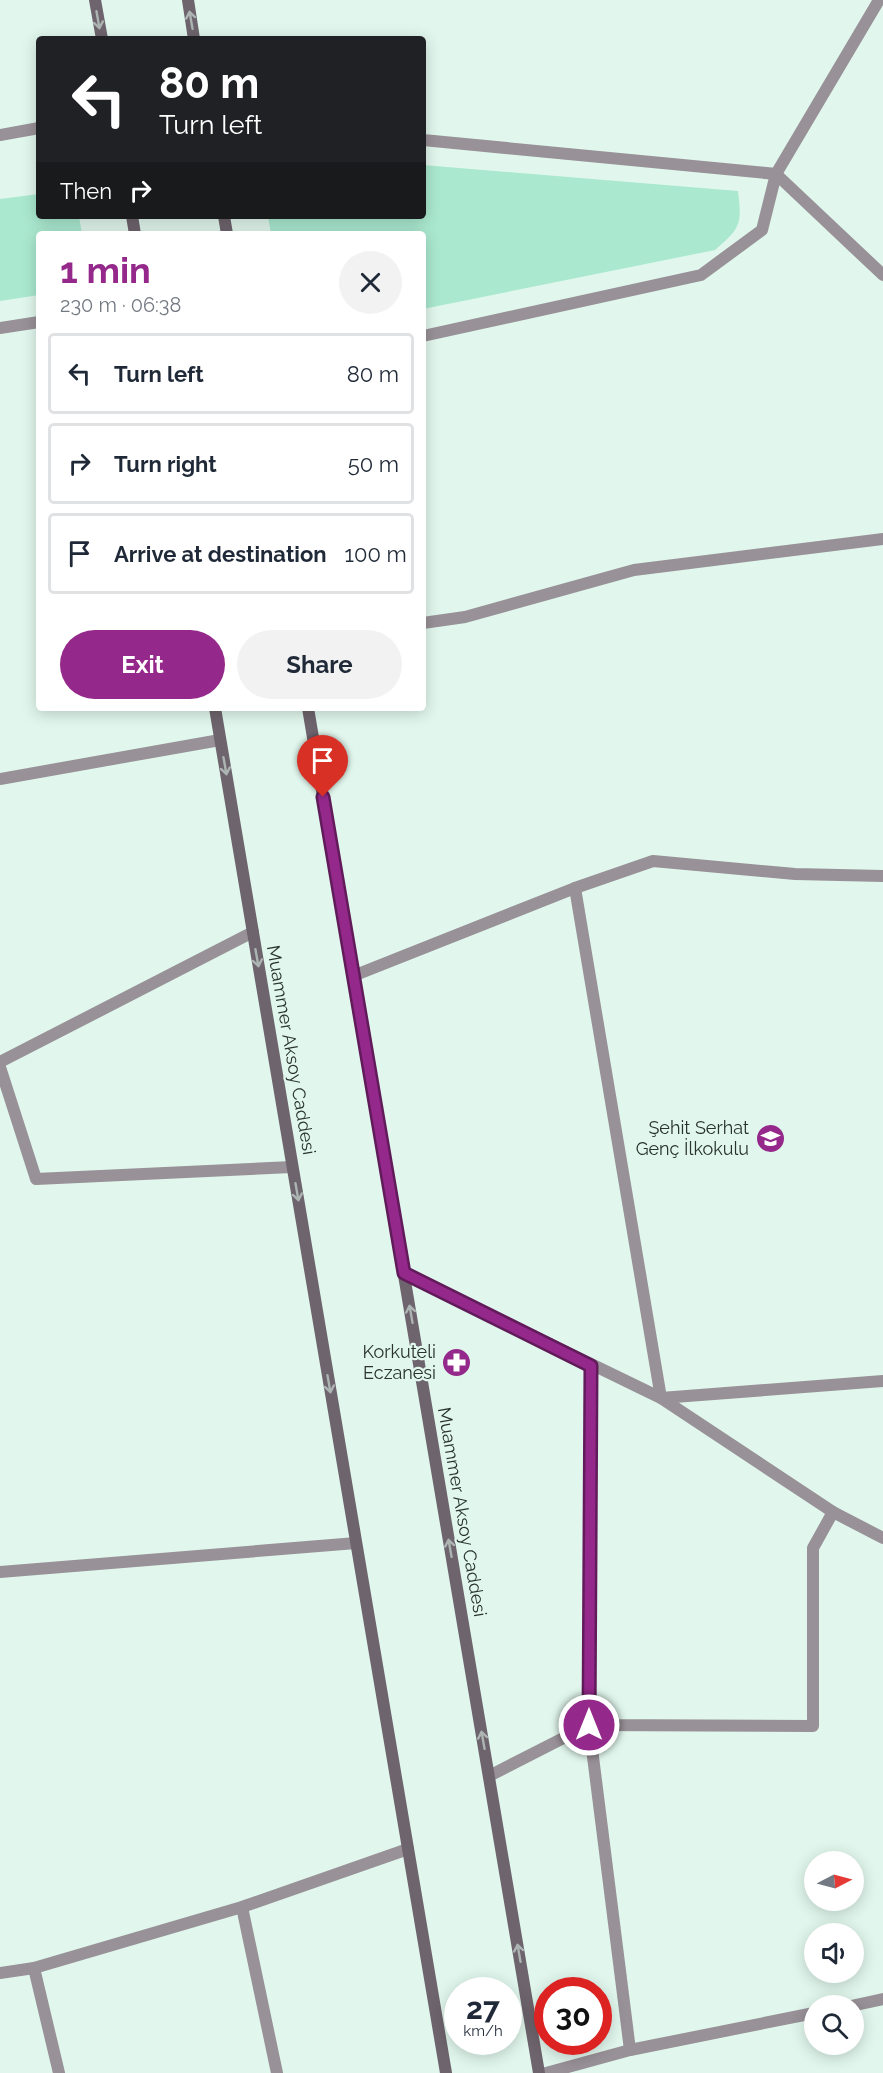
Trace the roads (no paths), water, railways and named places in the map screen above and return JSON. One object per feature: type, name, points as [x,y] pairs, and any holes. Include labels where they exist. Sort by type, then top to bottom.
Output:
[{"type":"main road","points":[[95,0],[101,36]]},
{"type":"main road","points":[[188,0],[194,36]]},
{"type":"main road","name":"Muammer Aksoy Caddesi","points":[[215,711],[446,2073]]},
{"type":"main road","name":"Muammer Aksoy Caddesi","points":[[309,711],[539,2073]]},
{"type":"street","points":[[426,335],[702,275],[762,230],[776,174],[879,0]]},
{"type":"street","points":[[0,135],[36,129]]},
{"type":"street","points":[[426,140],[776,174],[883,275]]},
{"type":"street","points":[[0,328],[36,322]]},
{"type":"street","points":[[426,623],[465,617],[634,570],[883,539]]},
{"type":"street","points":[[0,779],[220,741]]},
{"type":"street","points":[[353,976],[576,888],[653,861],[795,874],[883,876]]},
{"type":"street","points":[[576,888],[661,1398]]},
{"type":"street","points":[[0,1062],[253,932]]},
{"type":"street","points":[[0,1067],[36,1179],[292,1167]]},
{"type":"street","points":[[404,1273],[591,1366],[661,1398],[832,1512],[883,1538]]},
{"type":"street","points":[[591,1366],[589,1725],[630,2050]]},
{"type":"street","points":[[661,1398],[883,1381]]},
{"type":"street","points":[[489,1776],[589,1725],[813,1725],[813,1548],[832,1512]]},
{"type":"street","points":[[0,1572],[356,1543]]},
{"type":"street","points":[[0,1973],[34,1968],[242,1907],[408,1849]]},
{"type":"street","points":[[242,1907],[277,2073]]},
{"type":"street","points":[[34,1968],[59,2073]]},
{"type":"street","points":[[864,2003],[883,1999]]},
{"type":"street","points":[[546,2073],[630,2050],[804,2015]]},
{"type":"place","name":"Şehit Serhat Genç İlkokulu","points":[[770,1138]]},
{"type":"place","name":"Korkuteli Eczanesi","points":[[457,1362]]}]
